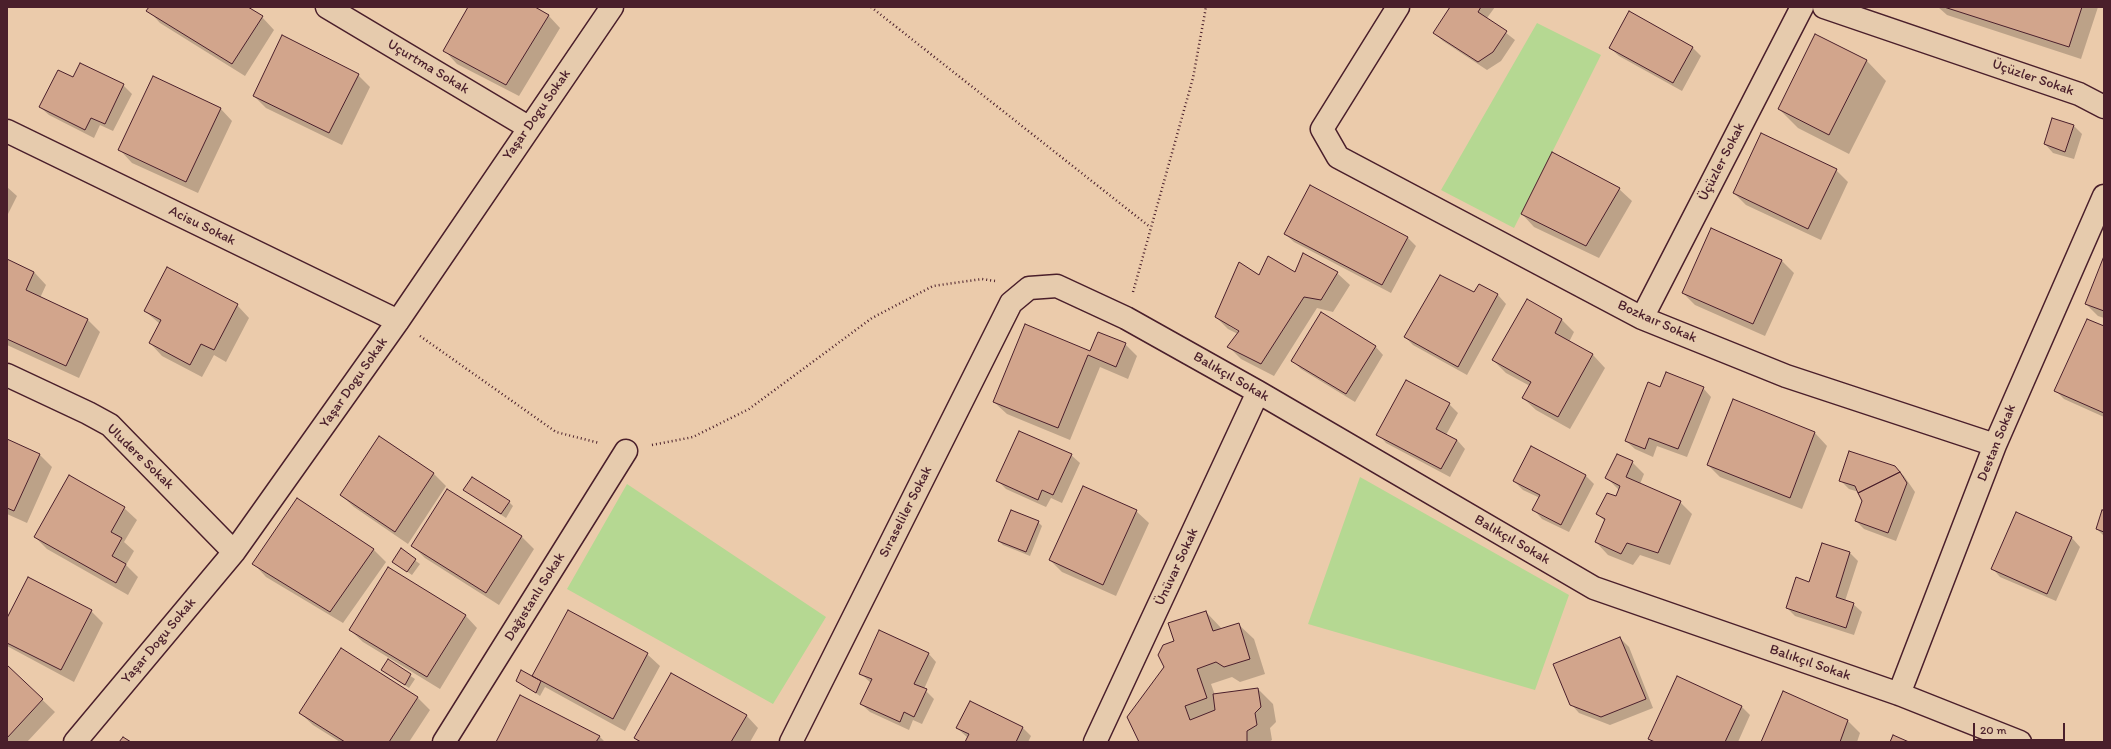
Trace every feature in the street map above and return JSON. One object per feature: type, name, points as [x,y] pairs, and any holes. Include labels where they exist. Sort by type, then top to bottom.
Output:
[{"type":"street","name":"Uçurtma Sokak","points":[[328,7],[528,127]]},
{"type":"street","name":"Yaşar Dogu Sokak","points":[[75,742],[234,552],[398,320],[528,127],[612,7]]},
{"type":"street","name":"Bozkaır Sokak","points":[[1398,7],[1322,129],[1338,157],[1642,318],[1786,376],[1995,445]]},
{"type":"street","name":"Üçüzler Sokak","points":[[1642,318],[1802,7]]},
{"type":"street","name":"Üçüzler Sokak","points":[[1824,7],[2079,94],[2104,107]]},
{"type":"street","name":"Acisu Sokak","points":[[7,131],[398,320]]},
{"type":"street","name":"Destan Sokak","points":[[1899,694],[1995,445],[2104,196]]},
{"type":"street","name":"Balıkçıl Sokak","points":[[1029,288],[1056,286],[1126,318],[1258,392],[1594,588],[1899,694],[2020,742]]},
{"type":"street","name":"Sıraseliler Sokak","points":[[791,742],[1011,303],[1029,288]]},
{"type":"street","name":"Uludere Sokak","points":[[7,375],[110,425],[234,552]]},
{"type":"street","name":"Ünüvar Sokak","points":[[1095,742],[1258,392]]},
{"type":"street","name":"Dağıstanlı Sokak","points":[[444,742],[626,451]]},
{"type":"path","points":[[871,7],[1150,227]]},
{"type":"path","points":[[1126,318],[1150,227],[1193,78],[1206,7]]},
{"type":"path","points":[[398,320],[556,432],[626,451],[693,437],[749,409],[872,318],[934,286],[982,279],[1029,288]]},
{"type":"green space","points":[[1537,23],[1601,55],[1514,228],[1441,190]]},
{"type":"green space","points":[[1360,477],[1569,595],[1535,690],[1308,624]]},
{"type":"green space","points":[[627,484],[826,617],[773,704],[567,589]]},
{"type":"building","points":[[149,7],[248,7],[263,16],[232,64],[146,11]]},
{"type":"building","points":[[468,7],[535,7],[549,15],[506,85],[443,51]]},
{"type":"building","points":[[1450,7],[1481,7],[1478,12],[1507,31],[1493,52],[1478,62],[1433,33]]},
{"type":"building","points":[[1944,7],[2082,7],[2069,47]]},
{"type":"building","points":[[1629,11],[1693,47],[1673,83],[1609,48]]},
{"type":"building","points":[[1815,34],[1867,60],[1829,135],[1778,109]]},
{"type":"building","points":[[282,35],[359,74],[329,133],[253,96]]},
{"type":"building","points":[[80,63],[124,84],[105,124],[91,118],[85,130],[39,107],[58,70],[73,77]]},
{"type":"building","points":[[153,76],[221,108],[186,182],[118,150]]},
{"type":"building","points":[[2052,118],[2074,125],[2065,152],[2044,144]]},
{"type":"building","points":[[1761,133],[1837,169],[1808,229],[1733,193]]},
{"type":"building","points":[[1552,152],[1620,188],[1586,246],[1521,214]]},
{"type":"building","points":[[1310,185],[1408,237],[1382,285],[1284,234]]},
{"type":"building","points":[[1711,228],[1782,260],[1753,324],[1682,293]]},
{"type":"building","points":[[1303,253],[1338,272],[1321,300],[1304,297],[1261,364],[1227,347],[1239,331],[1215,317],[1239,262],[1259,275],[1268,256],[1295,272]]},
{"type":"building","points":[[2104,256],[2104,311],[2085,304]]},
{"type":"building","points":[[7,259],[34,272],[26,290],[88,319],[66,366],[7,339]]},
{"type":"building","points":[[167,267],[238,304],[214,350],[201,344],[190,365],[149,343],[161,320],[144,311]]},
{"type":"building","points":[[1440,275],[1474,292],[1479,284],[1498,294],[1458,367],[1404,337]]},
{"type":"building","points":[[1527,299],[1562,319],[1555,333],[1593,354],[1558,417],[1522,398],[1531,382],[1492,360]]},
{"type":"building","points":[[1321,312],[1376,346],[1346,394],[1291,361]]},
{"type":"building","points":[[2087,319],[2104,326],[2104,413],[2054,391]]},
{"type":"building","points":[[1025,324],[1090,351],[1098,332],[1126,343],[1116,367],[1088,355],[1058,428],[993,402]]},
{"type":"building","points":[[1666,372],[1704,387],[1678,449],[1649,438],[1645,449],[1625,441],[1648,382],[1660,387]]},
{"type":"building","points":[[1406,380],[1450,403],[1436,429],[1457,440],[1441,469],[1376,435]]},
{"type":"building","points":[[1733,399],[1815,432],[1790,498],[1707,465]]},
{"type":"building","points":[[1019,431],[1072,454],[1053,495],[1042,490],[1038,500],[996,481]]},
{"type":"building","points":[[379,436],[434,473],[395,532],[340,495]]},
{"type":"building","points":[[7,439],[40,454],[14,511],[7,508]]},
{"type":"building","points":[[1531,446],[1586,475],[1561,525],[1532,510],[1540,495],[1513,481]]},
{"type":"building","points":[[1849,451],[1895,466],[1900,472],[1858,493],[1855,486],[1839,481]]},
{"type":"building","points":[[1617,454],[1633,461],[1626,477],[1681,501],[1658,553],[1627,543],[1621,554],[1595,542],[1605,519],[1596,514],[1607,493],[1616,496],[1620,486],[1605,478]]},
{"type":"building","points":[[1900,472],[1907,483],[1888,533],[1855,521],[1862,501],[1858,493]]},
{"type":"building","points":[[69,475],[125,507],[111,532],[122,538],[112,556],[126,564],[116,583],[34,537]]},
{"type":"building","points":[[472,477],[510,501],[501,514],[463,490]]},
{"type":"building","points":[[1083,486],[1137,510],[1103,585],[1049,560]]},
{"type":"building","points":[[447,489],[522,536],[486,593],[411,546]]},
{"type":"building","points":[[297,498],[374,549],[330,612],[252,564]]},
{"type":"building","points":[[1011,510],[1039,521],[1026,552],[998,541]]},
{"type":"building","points":[[2102,510],[2104,510],[2104,532],[2096,529]]},
{"type":"building","points":[[2016,512],[2072,537],[2047,594],[1991,569]]},
{"type":"building","points":[[1822,543],[1850,552],[1836,597],[1854,603],[1846,628],[1786,608],[1796,577],[1809,582]]},
{"type":"building","points":[[401,548],[416,559],[407,572],[392,562]]},
{"type":"building","points":[[388,567],[466,615],[427,677],[349,630]]},
{"type":"building","points":[[28,577],[92,610],[61,670],[7,643],[7,618]]},
{"type":"building","points":[[568,610],[648,653],[613,719],[532,676]]},
{"type":"building","points":[[1206,611],[1213,631],[1239,623],[1250,659],[1224,667],[1216,662],[1197,669],[1207,698],[1185,706],[1190,720],[1215,710],[1213,694],[1258,688],[1261,707],[1255,713],[1257,725],[1247,731],[1247,742],[1139,742],[1127,717],[1164,667],[1158,655],[1163,645],[1174,641],[1168,623]]},
{"type":"building","points":[[879,630],[929,653],[914,684],[927,689],[914,717],[904,712],[900,722],[860,704],[872,679],[859,674]]},
{"type":"building","points":[[1620,637],[1646,699],[1601,717],[1570,705],[1553,664]]},
{"type":"building","points":[[341,648],[418,697],[389,742],[345,742],[299,713]]},
{"type":"building","points":[[388,659],[411,674],[405,685],[381,670]]},
{"type":"building","points":[[7,665],[43,699],[7,738]]},
{"type":"building","points":[[521,670],[541,681],[536,693],[516,681]]},
{"type":"building","points":[[671,673],[747,715],[731,742],[641,742],[634,738]]},
{"type":"building","points":[[1677,676],[1742,706],[1725,742],[1655,742],[1648,739]]},
{"type":"building","points":[[1783,691],[1848,720],[1840,742],[1761,742]]},
{"type":"building","points":[[520,695],[600,736],[596,742],[496,742]]},
{"type":"building","points":[[970,701],[1023,727],[1016,742],[965,742],[969,734],[956,728]]},
{"type":"building","points":[[1893,735],[1909,742],[1890,742]]},
{"type":"building","points":[[123,737],[131,742],[119,742]]}]
